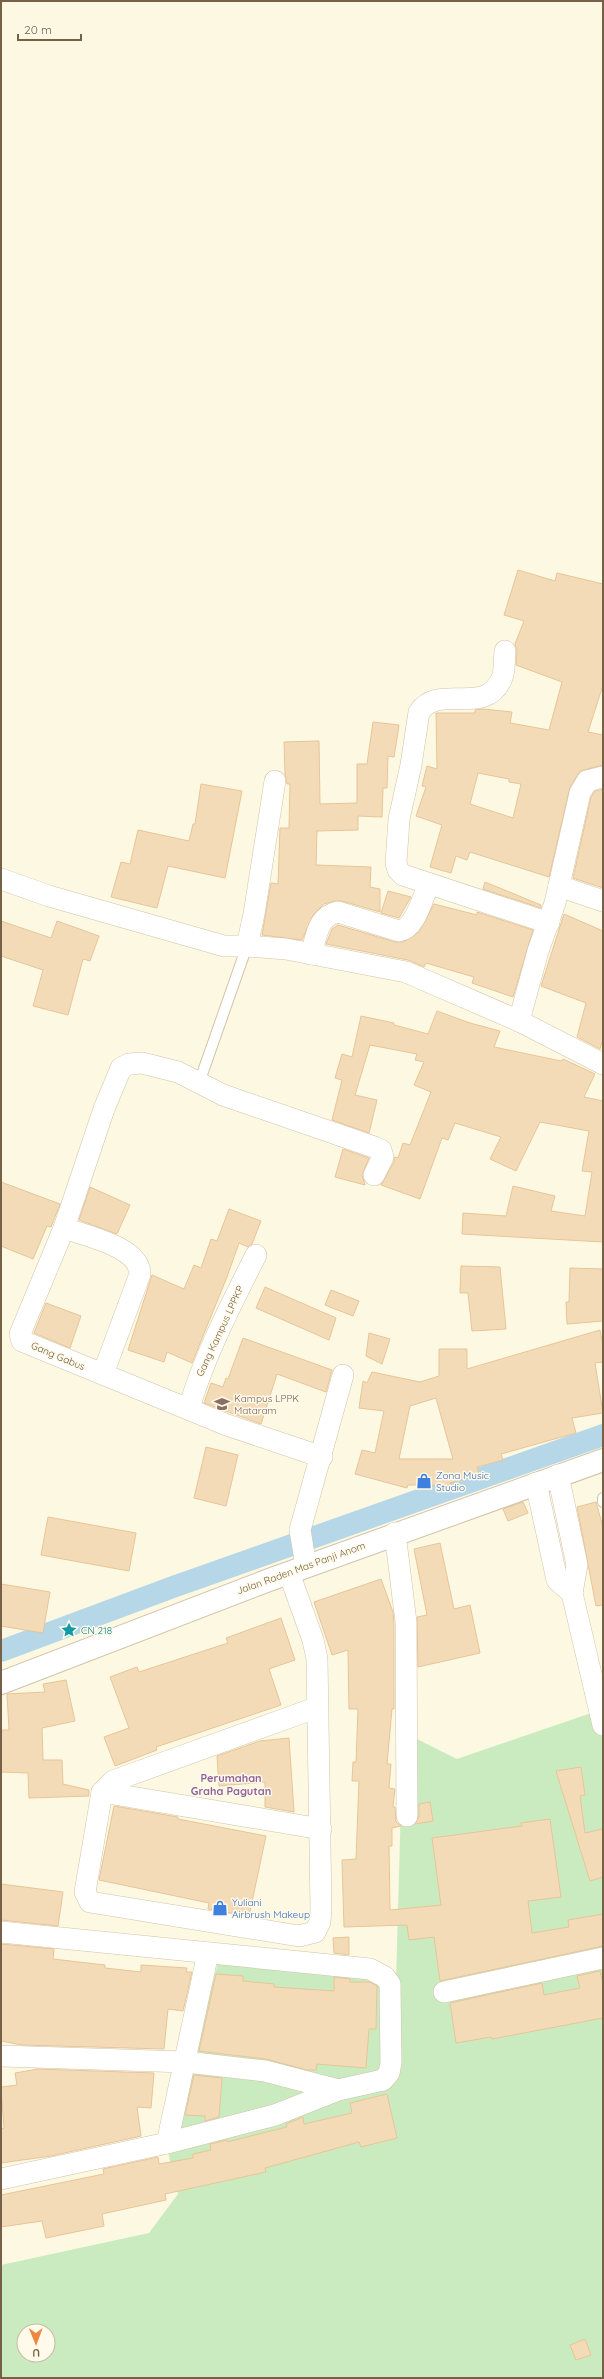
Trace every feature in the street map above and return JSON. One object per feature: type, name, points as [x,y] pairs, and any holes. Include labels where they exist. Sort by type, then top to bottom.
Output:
[{"type":"street","points":[[505,651],[502,678],[490,694],[476,700],[452,698],[432,702],[423,707],[419,712],[411,765],[400,819],[396,863],[398,870],[403,875],[549,923]]},
{"type":"street","points":[[519,1021],[559,886],[580,793],[587,781],[603,777]]},
{"type":"street","points":[[247,946],[254,914],[275,781]]},
{"type":"street","points":[[1,879],[50,896],[211,942],[233,947],[247,946],[286,949],[406,972],[519,1021],[603,1064]]},
{"type":"street","points":[[311,954],[322,920],[328,915],[338,912],[399,931],[406,929],[411,924],[429,884]]},
{"type":"street","points":[[559,886],[603,901]]},
{"type":"street","name":"Gang Gabus","points":[[199,1083],[178,1072],[142,1063],[129,1064],[121,1068],[104,1109],[64,1228],[21,1330],[21,1339],[227,1425],[322,1457]]},
{"type":"street","points":[[199,1083],[223,1094],[382,1150],[383,1157],[374,1175]]},
{"type":"street","points":[[64,1228],[118,1247],[133,1257],[139,1265],[140,1274],[102,1374]]},
{"type":"street","name":"Gang Kampus LPPKP","points":[[189,1408],[198,1377],[214,1340],[256,1255]]},
{"type":"street","points":[[318,1707],[113,1781],[102,1792],[85,1892],[90,1902],[292,1935],[308,1935],[315,1932],[320,1922],[321,1829],[318,1707],[316,1652],[299,1554],[343,1375]]},
{"type":"street","name":"Jalan Raden Mas Panji Anom","points":[[1,1683],[299,1554],[395,1533],[603,1460]]},
{"type":"street","points":[[558,1475],[577,1565],[572,1593],[598,1685],[603,1725]]},
{"type":"street","points":[[536,1483],[557,1580],[572,1593]]},
{"type":"street","points":[[395,1533],[406,1622],[406,1816]]},
{"type":"street","points":[[102,1792],[321,1829]]},
{"type":"street","points":[[1,1932],[370,1969],[385,1977],[391,1990],[389,2073],[383,2080],[338,2090],[275,2115],[167,2143],[1,2179]]},
{"type":"street","points":[[167,2143],[186,2062],[208,1953]]},
{"type":"street","points":[[444,1992],[603,1958]]},
{"type":"street","points":[[6,2058],[186,2062],[265,2071],[338,2090]]},
{"type":"lane","points":[[199,1083],[247,946]]},
{"type":"green space","points":[[603,1709],[603,2378],[1,2378],[1,2265],[149,2233],[178,2194],[168,2152],[219,1959],[396,1983],[403,1732],[457,1759]]},
{"type":"building","points":[[518,570],[555,581],[557,573],[603,584],[603,685],[588,732],[603,735],[603,765],[580,771],[570,787],[549,877],[470,852],[467,860],[456,856],[451,873],[430,867],[442,825],[416,816],[426,787],[422,786],[427,766],[437,769],[436,713],[475,713],[475,710],[483,709],[512,712],[510,723],[549,730],[562,682],[516,665],[517,652],[515,644],[524,621],[504,615]],"holes":[[[478,773],[509,779],[509,782],[521,784],[513,818],[470,804]]]},
{"type":"building","points":[[373,722],[399,725],[394,757],[388,756],[387,788],[383,788],[382,817],[358,816],[358,830],[317,831],[316,865],[371,867],[370,887],[380,889],[380,912],[342,901],[334,901],[324,904],[313,915],[302,940],[262,935],[271,883],[278,884],[280,828],[289,828],[290,784],[287,784],[285,774],[284,742],[319,741],[320,804],[357,803],[357,764],[367,764]]},
{"type":"building","points":[[201,784],[242,791],[225,878],[168,866],[157,908],[111,897],[121,862],[130,864],[138,830],[189,841],[193,824],[195,824]]},
{"type":"building","points":[[603,789],[603,888],[573,878],[591,797],[595,791]]},
{"type":"building","points":[[485,882],[541,905],[541,908],[483,889]]},
{"type":"building","points":[[388,891],[411,897],[399,918],[381,913]]},
{"type":"building","points":[[434,904],[477,915],[477,912],[533,930],[513,997],[472,983],[474,977],[426,963],[424,967],[408,960],[326,944],[332,929],[338,925],[395,942],[403,942],[419,932]]},
{"type":"building","points":[[564,914],[603,931],[603,1039],[600,1049],[577,1037],[586,1003],[541,986]]},
{"type":"building","points":[[1,921],[51,938],[57,921],[99,936],[90,961],[83,959],[68,1015],[33,1006],[43,970],[1,956]]},
{"type":"building","points":[[437,1011],[470,1023],[500,1031],[494,1047],[561,1061],[563,1059],[595,1074],[584,1097],[603,1101],[603,1242],[462,1234],[463,1213],[506,1216],[513,1186],[555,1196],[551,1211],[585,1216],[592,1172],[582,1171],[589,1131],[540,1122],[516,1171],[490,1159],[501,1137],[455,1123],[448,1140],[442,1138],[420,1199],[381,1185],[394,1162],[394,1157],[398,1158],[403,1143],[410,1145],[431,1092],[414,1085],[424,1062],[415,1060],[417,1054],[370,1045],[355,1095],[377,1100],[369,1133],[332,1120],[342,1080],[335,1078],[342,1054],[352,1057],[361,1016],[394,1023],[394,1025],[428,1034]]},
{"type":"building","points":[[343,1149],[369,1158],[362,1175],[365,1185],[335,1177]]},
{"type":"building","points":[[1,1182],[60,1204],[51,1227],[47,1226],[33,1259],[1,1246]]},
{"type":"building","points":[[90,1187],[130,1205],[117,1234],[79,1220]]},
{"type":"building","points":[[229,1209],[261,1221],[252,1244],[248,1247],[239,1243],[227,1277],[192,1363],[167,1352],[164,1362],[128,1350],[152,1275],[184,1289],[194,1265],[201,1268],[211,1239],[217,1241]]},
{"type":"building","points":[[461,1266],[500,1267],[506,1329],[472,1331],[468,1293],[460,1293]]},
{"type":"building","points":[[570,1268],[603,1269],[603,1321],[567,1324],[566,1302],[569,1302]]},
{"type":"building","points":[[265,1287],[336,1318],[329,1340],[256,1308]]},
{"type":"building","points":[[331,1290],[359,1301],[353,1316],[325,1305]]},
{"type":"building","points":[[46,1303],[81,1316],[70,1348],[34,1333]]},
{"type":"building","points":[[600,1330],[603,1345],[603,1362],[595,1363],[603,1413],[572,1418],[576,1433],[501,1454],[503,1460],[477,1467],[479,1475],[450,1483],[450,1485],[408,1485],[407,1488],[355,1474],[362,1450],[375,1453],[384,1411],[359,1408],[363,1381],[367,1383],[372,1372],[420,1382],[439,1376],[439,1349],[467,1349],[467,1369]],"holes":[[[436,1398],[453,1459],[399,1459],[410,1406]]]},
{"type":"building","points":[[369,1333],[390,1339],[382,1364],[366,1356]]},
{"type":"building","points":[[243,1338],[332,1370],[326,1392],[277,1374],[261,1424],[204,1403],[211,1383],[223,1387],[226,1378],[228,1379]]},
{"type":"building","points":[[206,1447],[238,1455],[226,1506],[194,1498]]},
{"type":"building","points":[[523,1502],[528,1513],[508,1521],[503,1509]]},
{"type":"building","points":[[596,1502],[603,1527],[603,1605],[596,1606],[577,1507]]},
{"type":"building","points":[[48,1517],[136,1533],[129,1571],[41,1555]]},
{"type":"building","points":[[440,1543],[454,1609],[470,1605],[480,1653],[418,1667],[417,1617],[427,1615],[414,1549]]},
{"type":"building","points":[[381,1579],[393,1612],[394,1623],[394,1709],[392,1709],[387,1764],[391,1764],[389,1788],[395,1789],[393,1807],[395,1807],[396,1822],[401,1826],[392,1828],[392,1846],[389,1846],[390,1910],[441,1905],[432,1838],[522,1826],[521,1823],[550,1819],[561,1897],[528,1901],[532,1933],[569,1927],[568,1920],[603,1914],[603,1946],[440,1981],[434,1937],[409,1940],[407,1925],[344,1927],[342,1860],[356,1859],[359,1781],[352,1781],[353,1762],[356,1762],[358,1709],[349,1709],[348,1650],[332,1655],[314,1602]]},
{"type":"building","points":[[1,1584],[50,1592],[43,1633],[1,1626]]},
{"type":"building","points":[[281,1618],[295,1660],[269,1669],[281,1705],[156,1747],[157,1750],[115,1766],[104,1737],[129,1728],[110,1677],[137,1667],[139,1672],[228,1643],[226,1638]]},
{"type":"building","points":[[66,1680],[75,1721],[42,1728],[43,1760],[62,1760],[63,1784],[89,1790],[89,1796],[29,1798],[28,1773],[1,1772],[1,1730],[9,1730],[7,1694],[45,1692],[43,1684]]},
{"type":"building","points":[[289,1738],[294,1812],[265,1807],[265,1782],[219,1786],[217,1756],[260,1741]]},
{"type":"building","points":[[581,1767],[585,1795],[580,1796],[585,1833],[603,1829],[603,1877],[590,1881],[556,1771]]},
{"type":"building","points":[[430,1802],[433,1821],[415,1824],[419,1816],[419,1804]]},
{"type":"building","points":[[114,1806],[178,1817],[178,1819],[266,1836],[249,1916],[208,1909],[209,1903],[99,1880]]},
{"type":"building","points":[[1,1884],[63,1892],[58,1926],[1,1920]]},
{"type":"building","points":[[349,1937],[349,1955],[334,1953],[333,1938]]},
{"type":"building","points":[[1,1944],[54,1949],[53,1959],[105,1965],[105,1968],[141,1972],[141,1965],[187,1968],[186,1972],[192,1972],[183,2011],[168,2009],[164,2049],[22,2045],[1,2041]]},
{"type":"building","points":[[600,1971],[603,1983],[603,2018],[492,2039],[491,2037],[456,2043],[450,2003],[542,1983],[544,1995],[580,1988],[577,1976]]},
{"type":"building","points":[[216,1974],[243,1976],[243,1981],[274,1984],[274,1987],[334,1991],[334,1977],[350,1979],[350,1982],[370,1982],[377,1986],[376,2029],[369,2029],[366,2068],[317,2064],[316,2070],[307,2070],[266,2059],[199,2051]]},
{"type":"building","points":[[38,2069],[154,2073],[151,2108],[137,2107],[141,2136],[51,2156],[1,2163],[1,2129],[4,2128],[1,2087],[17,2085],[15,2073]]},
{"type":"building","points":[[194,2075],[222,2078],[219,2117],[205,2121],[205,2116],[185,2115]]},
{"type":"building","points":[[387,2094],[397,2138],[361,2147],[359,2142],[265,2168],[266,2172],[165,2194],[166,2200],[102,2214],[104,2226],[46,2238],[42,2221],[1,2227],[1,2195],[104,2174],[103,2169],[158,2157],[159,2164],[193,2158],[193,2154],[211,2150],[210,2144],[227,2140],[227,2142],[287,2127],[286,2124],[303,2117],[304,2124],[352,2113],[350,2103]]},
{"type":"building","points":[[585,2339],[591,2355],[576,2360],[570,2345]]},
{"type":"waterway","points":[[1,1651],[173,1587],[603,1435]]},
{"type":"place","name":"Kampus LPPK Mataram","points":[[222,1404]]},
{"type":"place","name":"Zona Music Studio","points":[[424,1481]]},
{"type":"place","name":"CN 218","points":[[69,1630]]},
{"type":"place","name":"Yuliani Airbrush Makeup","points":[[220,1908]]},
{"type":"district","name":"Perumahan Graha Pagutan","points":[[231,1784]]}]
